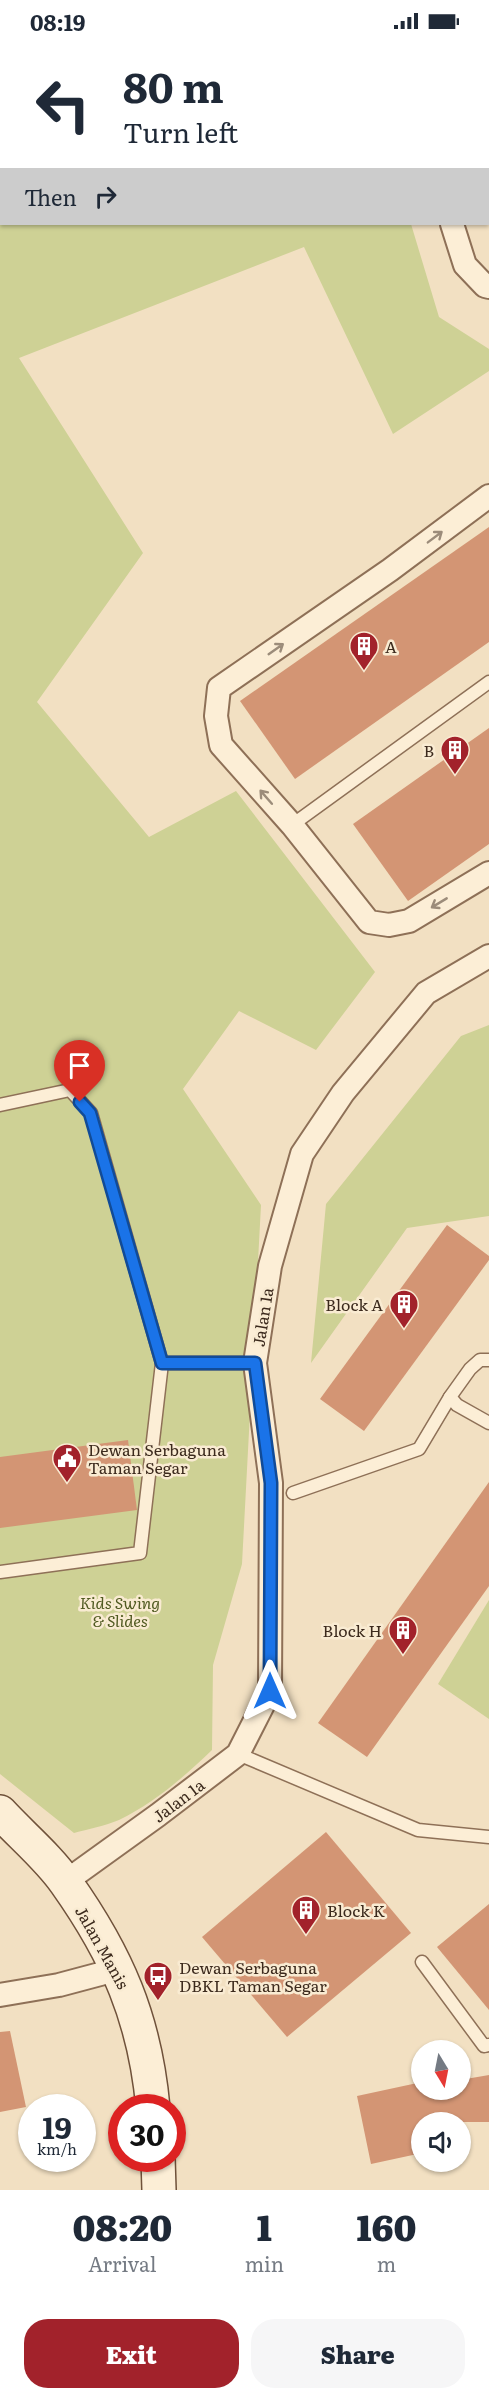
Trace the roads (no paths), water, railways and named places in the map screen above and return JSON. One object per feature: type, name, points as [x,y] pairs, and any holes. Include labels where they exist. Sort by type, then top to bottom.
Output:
[{"type":"street","points":[[452,225],[465,265],[485,286],[489,287]]},
{"type":"street","points":[[489,496],[390,570],[219,688],[216,716],[221,745],[292,825],[369,922],[389,925],[409,921],[489,873]]},
{"type":"street","name":"Jalan 1a","points":[[65,1882],[238,1754],[270,1691],[271,1483],[255,1363],[270,1266],[302,1154],[343,1093],[426,993],[489,957]]},
{"type":"street","name":"Jalan Manis","points":[[0,1812],[65,1882],[118,1969],[130,1997],[141,2033],[152,2094]]},
{"type":"street","points":[[0,1995],[59,1984],[118,1969]]},
{"type":"street","points":[[158,2172],[159,2190]]},
{"type":"lane","points":[[292,825],[489,682]]},
{"type":"lane","points":[[0,1105],[70,1090],[90,1113],[162,1363],[140,1552],[0,1572]]},
{"type":"lane","points":[[293,1493],[419,1449],[450,1397],[470,1369],[480,1360],[489,1360]]},
{"type":"lane","points":[[162,1363],[255,1363]]},
{"type":"lane","points":[[450,1397],[458,1405],[489,1423]]},
{"type":"lane","points":[[238,1754],[418,1830],[489,1837]]},
{"type":"lane","points":[[422,1962],[484,2046],[489,2045]]},
{"type":"place","name":"A","points":[[364,672]]},
{"type":"place","name":"B","points":[[455,776]]},
{"type":"place","name":"Block A","points":[[404,1330]]},
{"type":"place","name":"Dewan Serbaguna Taman Segar","points":[[67,1484]]},
{"type":"place","name":"Block H","points":[[403,1656]]},
{"type":"place","name":"Block K","points":[[306,1936]]},
{"type":"place","name":"Dewan Serbaguna DBKL Taman Segar","points":[[158,2002]]},
{"type":"park label","name":"Kids Swing & Slides","points":[[120,1611]]}]
